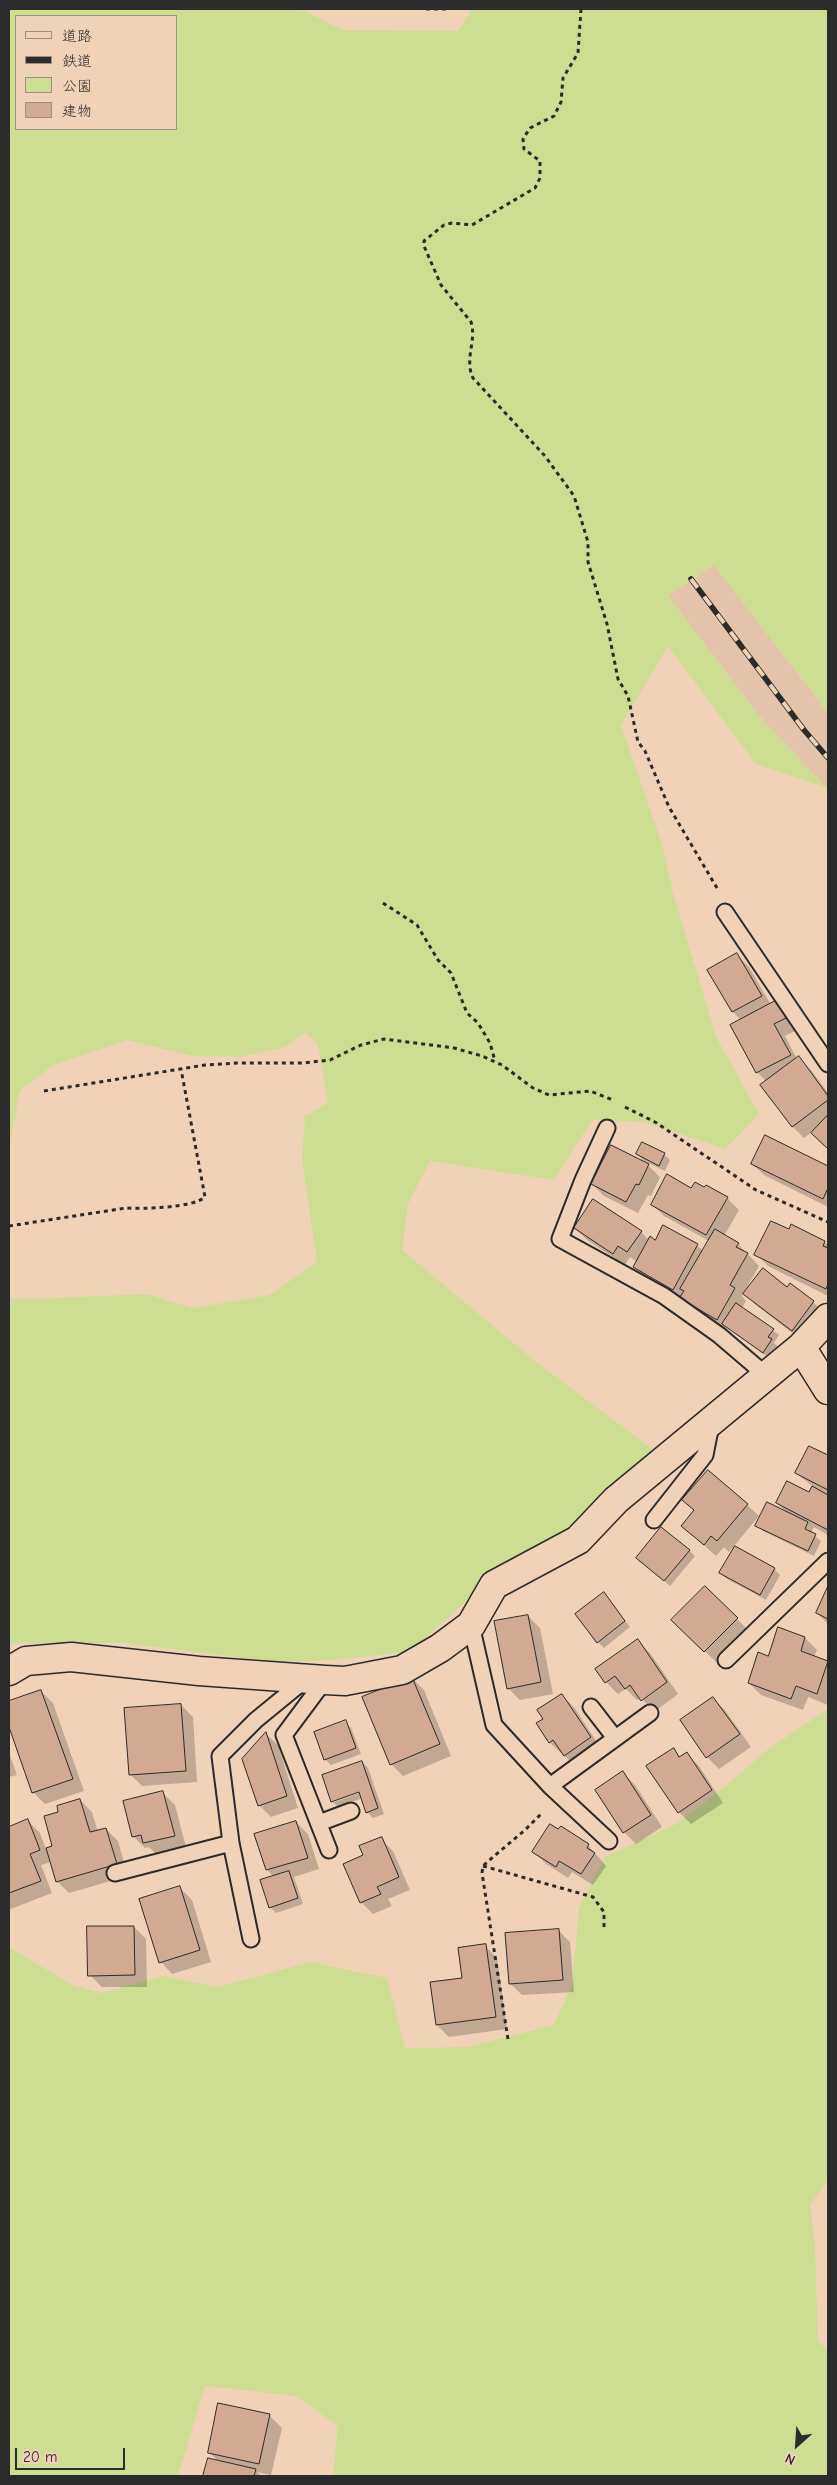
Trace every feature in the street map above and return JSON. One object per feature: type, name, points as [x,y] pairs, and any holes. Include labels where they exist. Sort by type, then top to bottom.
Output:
[{"type":"street","points":[[9,1672],[26,1661],[71,1657],[200,1672],[316,1679],[345,1680],[402,1670],[423,1659],[471,1625],[494,1585],[578,1540],[616,1500],[801,1348],[828,1318]]},
{"type":"street","points":[[801,1348],[828,1390]]},
{"type":"lane","points":[[725,912],[828,1064]]},
{"type":"lane","points":[[607,1128],[583,1180],[560,1239],[664,1296],[719,1335],[767,1376]]},
{"type":"lane","points":[[654,1520],[705,1455],[712,1420]]},
{"type":"lane","points":[[726,1660],[828,1561]]},
{"type":"lane","points":[[471,1625],[494,1725],[555,1791],[609,1841]]},
{"type":"lane","points":[[316,1679],[284,1735],[329,1850]]},
{"type":"lane","points":[[251,1939],[231,1843],[220,1756],[256,1720],[316,1679]]},
{"type":"lane","points":[[591,1707],[615,1738]]},
{"type":"lane","points":[[555,1791],[615,1738],[650,1713]]},
{"type":"lane","points":[[319,1823],[351,1811]]},
{"type":"lane","points":[[115,1873],[231,1843]]},
{"type":"path","points":[[426,9],[450,9]]},
{"type":"path","points":[[581,9],[578,53],[563,78],[561,102],[554,116],[530,128],[523,139],[524,149],[540,161],[540,178],[535,188],[472,225],[452,223],[444,225],[424,241],[424,246],[441,285],[471,322],[473,329],[469,362],[472,378],[545,456],[574,496],[588,542],[588,562],[606,624],[618,679],[628,696],[638,742],[646,751],[669,807],[719,891],[725,912]]},
{"type":"path","points":[[383,903],[417,925],[438,960],[451,972],[467,1013],[478,1023],[490,1043],[495,1061]]},
{"type":"path","points":[[44,1091],[236,1063],[303,1064],[330,1060],[361,1045],[384,1039],[454,1048],[495,1061],[533,1088],[549,1094],[590,1092],[616,1102]]},
{"type":"path","points":[[9,1226],[126,1208],[144,1209],[202,1200],[205,1197],[201,1170],[181,1070]]},
{"type":"path","points":[[624,1106],[655,1122],[756,1190],[828,1222]]},
{"type":"path","points":[[508,2039],[491,1937],[488,1897],[482,1873],[483,1866],[526,1830],[555,1791]]},
{"type":"path","points":[[483,1866],[593,1897],[604,1912],[604,1928]]},
{"type":"shaded area","points":[[714,565],[828,713],[828,789],[761,718],[668,596]]},
{"type":"green space","points":[[9,9],[300,9],[343,30],[458,31],[470,13],[467,9],[828,9],[828,713],[714,565],[668,596],[761,718],[827,788],[756,764],[668,646],[621,725],[662,844],[673,893],[716,1037],[759,1114],[725,1149],[644,1122],[592,1120],[554,1180],[430,1161],[408,1204],[402,1250],[540,1365],[659,1454],[608,1516],[493,1577],[410,1652],[333,1660],[278,1662],[122,1643],[16,1643],[9,1647],[9,1298],[33,1299],[147,1294],[192,1308],[270,1295],[317,1262],[302,1158],[305,1116],[328,1103],[318,1044],[305,1032],[286,1047],[240,1057],[193,1056],[127,1040],[54,1065],[20,1090],[9,1147]]},
{"type":"green space","points":[[828,1709],[828,2180],[810,2205],[815,2246],[818,2341],[828,2350],[828,2476],[333,2476],[338,2426],[297,2396],[205,2386],[178,2476],[9,2476],[9,1947],[72,1985],[100,1993],[163,1976],[218,1987],[311,1962],[387,1978],[405,2048],[468,2047],[554,2025],[572,1985],[579,1908],[605,1857],[676,1824],[727,1785],[771,1747]]},
{"type":"building","points":[[737,953],[762,996],[732,1012],[707,970]]},
{"type":"building","points":[[777,1000],[786,1018],[774,1024],[791,1055],[756,1073],[730,1025]]},
{"type":"building","points":[[799,1056],[828,1096],[828,1100],[792,1127],[760,1085]]},
{"type":"building","points":[[828,1115],[828,1149],[811,1133]]},
{"type":"building","points":[[765,1135],[828,1166],[828,1188],[823,1199],[751,1164]]},
{"type":"building","points":[[642,1142],[665,1153],[659,1166],[636,1154]]},
{"type":"building","points":[[611,1145],[649,1164],[639,1185],[636,1184],[626,1202],[591,1184]]},
{"type":"building","points":[[667,1174],[691,1188],[695,1182],[704,1187],[706,1185],[728,1197],[706,1235],[651,1205]]},
{"type":"building","points":[[593,1199],[642,1231],[627,1252],[618,1246],[613,1254],[574,1228]]},
{"type":"building","points":[[771,1221],[789,1229],[791,1224],[825,1241],[823,1246],[828,1248],[828,1284],[826,1289],[754,1255]]},
{"type":"building","points":[[663,1225],[698,1244],[673,1290],[633,1267],[650,1236],[655,1240]]},
{"type":"building","points":[[715,1229],[739,1243],[736,1247],[748,1253],[730,1285],[735,1288],[717,1320],[679,1298],[684,1291],[680,1289]]},
{"type":"building","points":[[763,1268],[787,1287],[790,1283],[814,1301],[792,1331],[743,1294]]},
{"type":"building","points":[[736,1303],[774,1329],[768,1337],[772,1339],[763,1353],[722,1324]]},
{"type":"building","points":[[809,1446],[828,1455],[828,1490],[795,1473]]},
{"type":"building","points":[[708,1470],[748,1504],[717,1541],[711,1536],[704,1545],[681,1526],[694,1510],[682,1500]]},
{"type":"building","points":[[787,1481],[809,1492],[812,1486],[828,1495],[828,1530],[776,1503]]},
{"type":"building","points":[[767,1502],[808,1522],[805,1529],[816,1534],[808,1551],[755,1526]]},
{"type":"building","points":[[661,1527],[690,1550],[664,1581],[636,1558]]},
{"type":"building","points":[[735,1546],[775,1568],[760,1595],[719,1573]]},
{"type":"building","points":[[705,1586],[738,1618],[704,1652],[671,1620]]},
{"type":"building","points":[[828,1586],[828,1619],[816,1613]]},
{"type":"building","points":[[604,1592],[625,1621],[597,1643],[575,1614]]},
{"type":"building","points":[[528,1615],[541,1682],[507,1689],[494,1621]]},
{"type":"building","points":[[778,1627],[805,1637],[801,1651],[828,1661],[817,1694],[796,1686],[791,1699],[748,1683],[758,1652],[768,1656]]},
{"type":"building","points":[[638,1639],[667,1682],[641,1701],[630,1685],[625,1689],[615,1676],[605,1683],[595,1669]]},
{"type":"building","points":[[412,1677],[440,1744],[390,1765],[362,1697]]},
{"type":"building","points":[[41,1690],[73,1779],[32,1793],[9,1727],[9,1701]]},
{"type":"building","points":[[562,1694],[591,1737],[564,1756],[553,1740],[549,1743],[536,1723],[543,1719],[537,1710]]},
{"type":"building","points":[[713,1697],[740,1734],[706,1758],[680,1720]]},
{"type":"building","points":[[181,1704],[186,1771],[129,1775],[124,1708]]},
{"type":"building","points":[[346,1720],[356,1748],[324,1760],[314,1732]]},
{"type":"building","points":[[266,1732],[287,1796],[258,1806],[242,1759]]},
{"type":"building","points":[[674,1748],[679,1757],[687,1752],[712,1790],[678,1813],[646,1766]]},
{"type":"building","points":[[362,1761],[378,1808],[366,1813],[359,1792],[331,1802],[322,1775]]},
{"type":"building","points":[[623,1771],[651,1815],[623,1833],[595,1790]]},
{"type":"building","points":[[163,1791],[175,1836],[143,1843],[141,1835],[132,1837],[123,1801]]},
{"type":"building","points":[[80,1799],[90,1832],[106,1828],[117,1864],[56,1882],[46,1848],[52,1846],[44,1816],[58,1812],[57,1806]]},
{"type":"building","points":[[28,1819],[40,1850],[30,1854],[41,1881],[9,1893],[9,1827]]},
{"type":"building","points":[[296,1821],[308,1858],[266,1870],[254,1834]]},
{"type":"building","points":[[550,1824],[558,1829],[561,1826],[589,1844],[587,1848],[595,1853],[581,1874],[559,1861],[556,1867],[532,1852]]},
{"type":"building","points":[[382,1837],[399,1877],[377,1887],[381,1894],[360,1903],[343,1864],[363,1855],[359,1846]]},
{"type":"building","points":[[289,1871],[298,1898],[269,1908],[260,1880]]},
{"type":"building","points":[[180,1886],[200,1950],[159,1963],[139,1899]]},
{"type":"building","points":[[87,1926],[134,1926],[135,1975],[88,1976]]},
{"type":"building","points":[[559,1929],[563,1980],[509,1984],[505,1933]]},
{"type":"building","points":[[486,1944],[496,2017],[436,2025],[430,1982],[462,1978],[458,1948]]},
{"type":"building","points":[[218,2403],[270,2414],[259,2464],[208,2453]]},
{"type":"building","points":[[208,2458],[256,2469],[254,2476],[203,2476]]},
{"type":"railway","points":[[691,579],[804,730],[828,758]]}]
